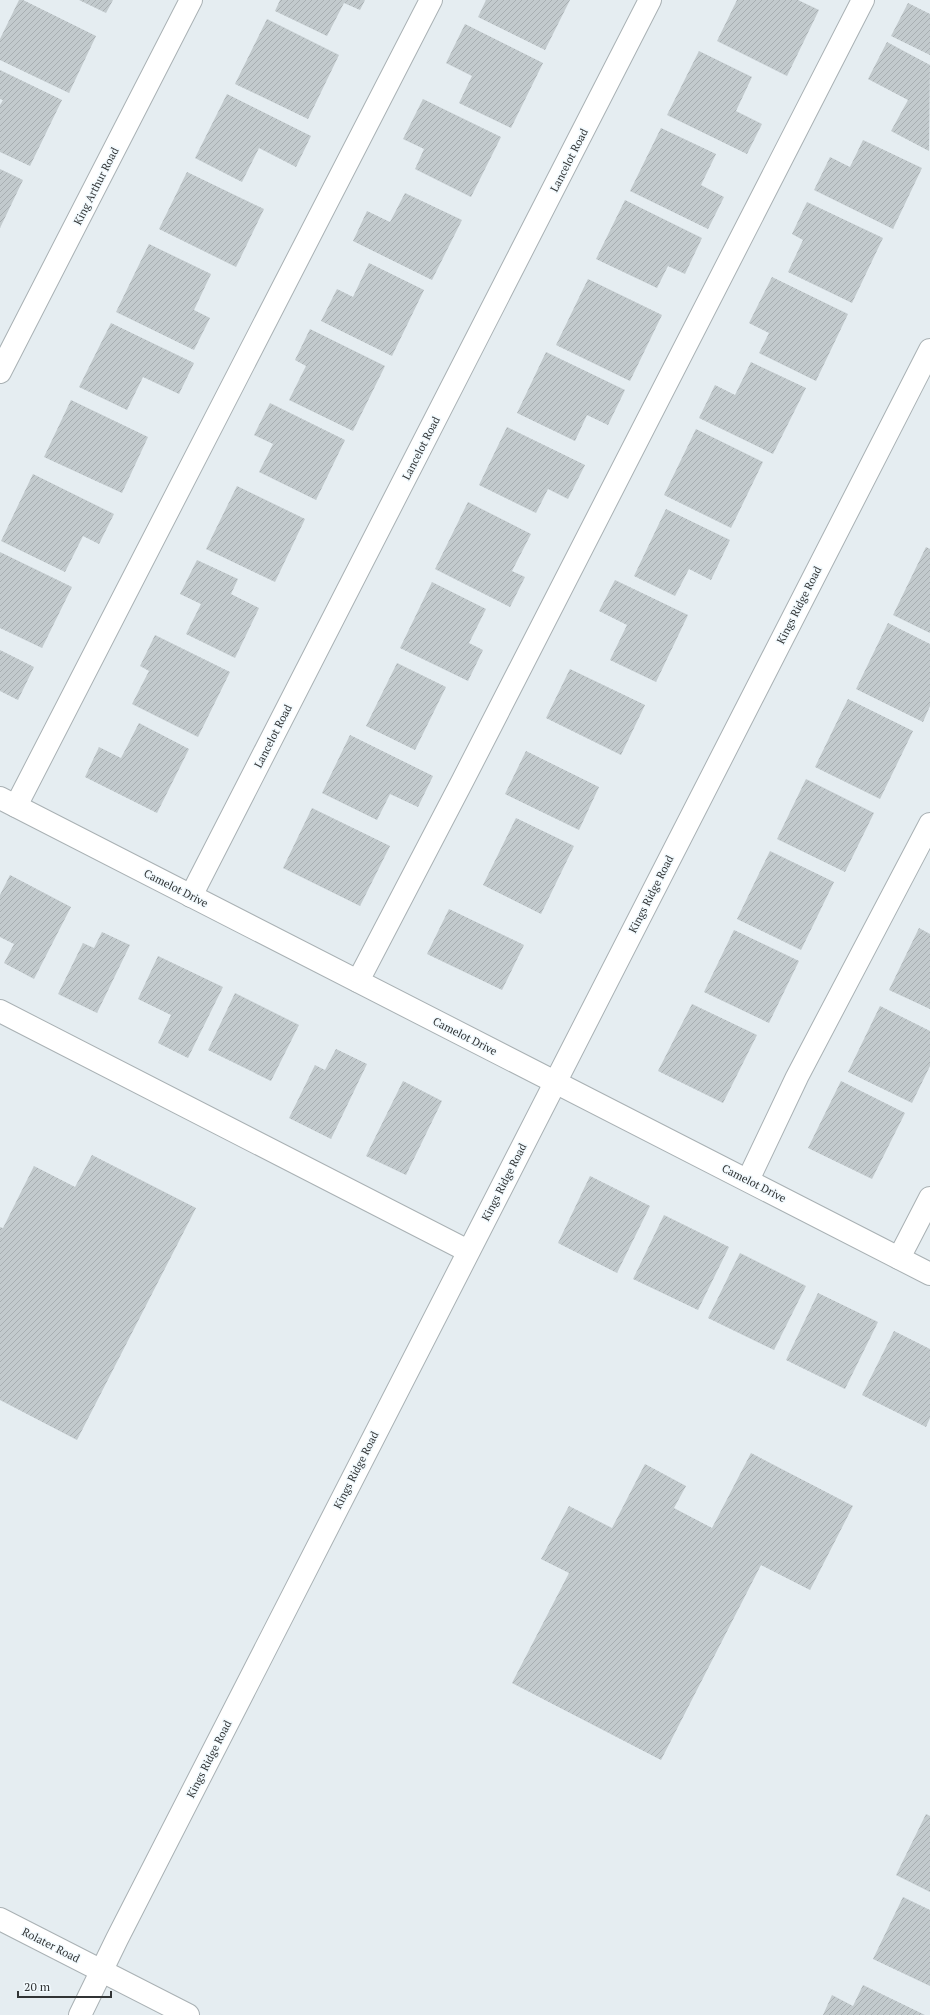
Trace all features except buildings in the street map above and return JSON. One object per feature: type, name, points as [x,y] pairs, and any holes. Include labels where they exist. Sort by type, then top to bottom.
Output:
[{"type":"street","name":"King Arthur Road","points":[[0,372],[191,0]]},
{"type":"street","points":[[8,802],[430,0]]},
{"type":"street","name":"Lancelot Road","points":[[191,896],[650,0]]},
{"type":"street","points":[[358,981],[463,780],[863,0]]},
{"type":"street","name":"Kings Ridge Road","points":[[80,2015],[101,1970],[468,1251],[930,350]]},
{"type":"street","name":"Camelot Drive","points":[[8,802],[930,1274]]},
{"type":"street","points":[[748,1180],[798,1076],[930,824]]},
{"type":"street","points":[[0,1011],[468,1251]]},
{"type":"street","points":[[899,1258],[930,1198]]},
{"type":"street","name":"Rolater Road","points":[[0,1919],[188,2015]]}]
